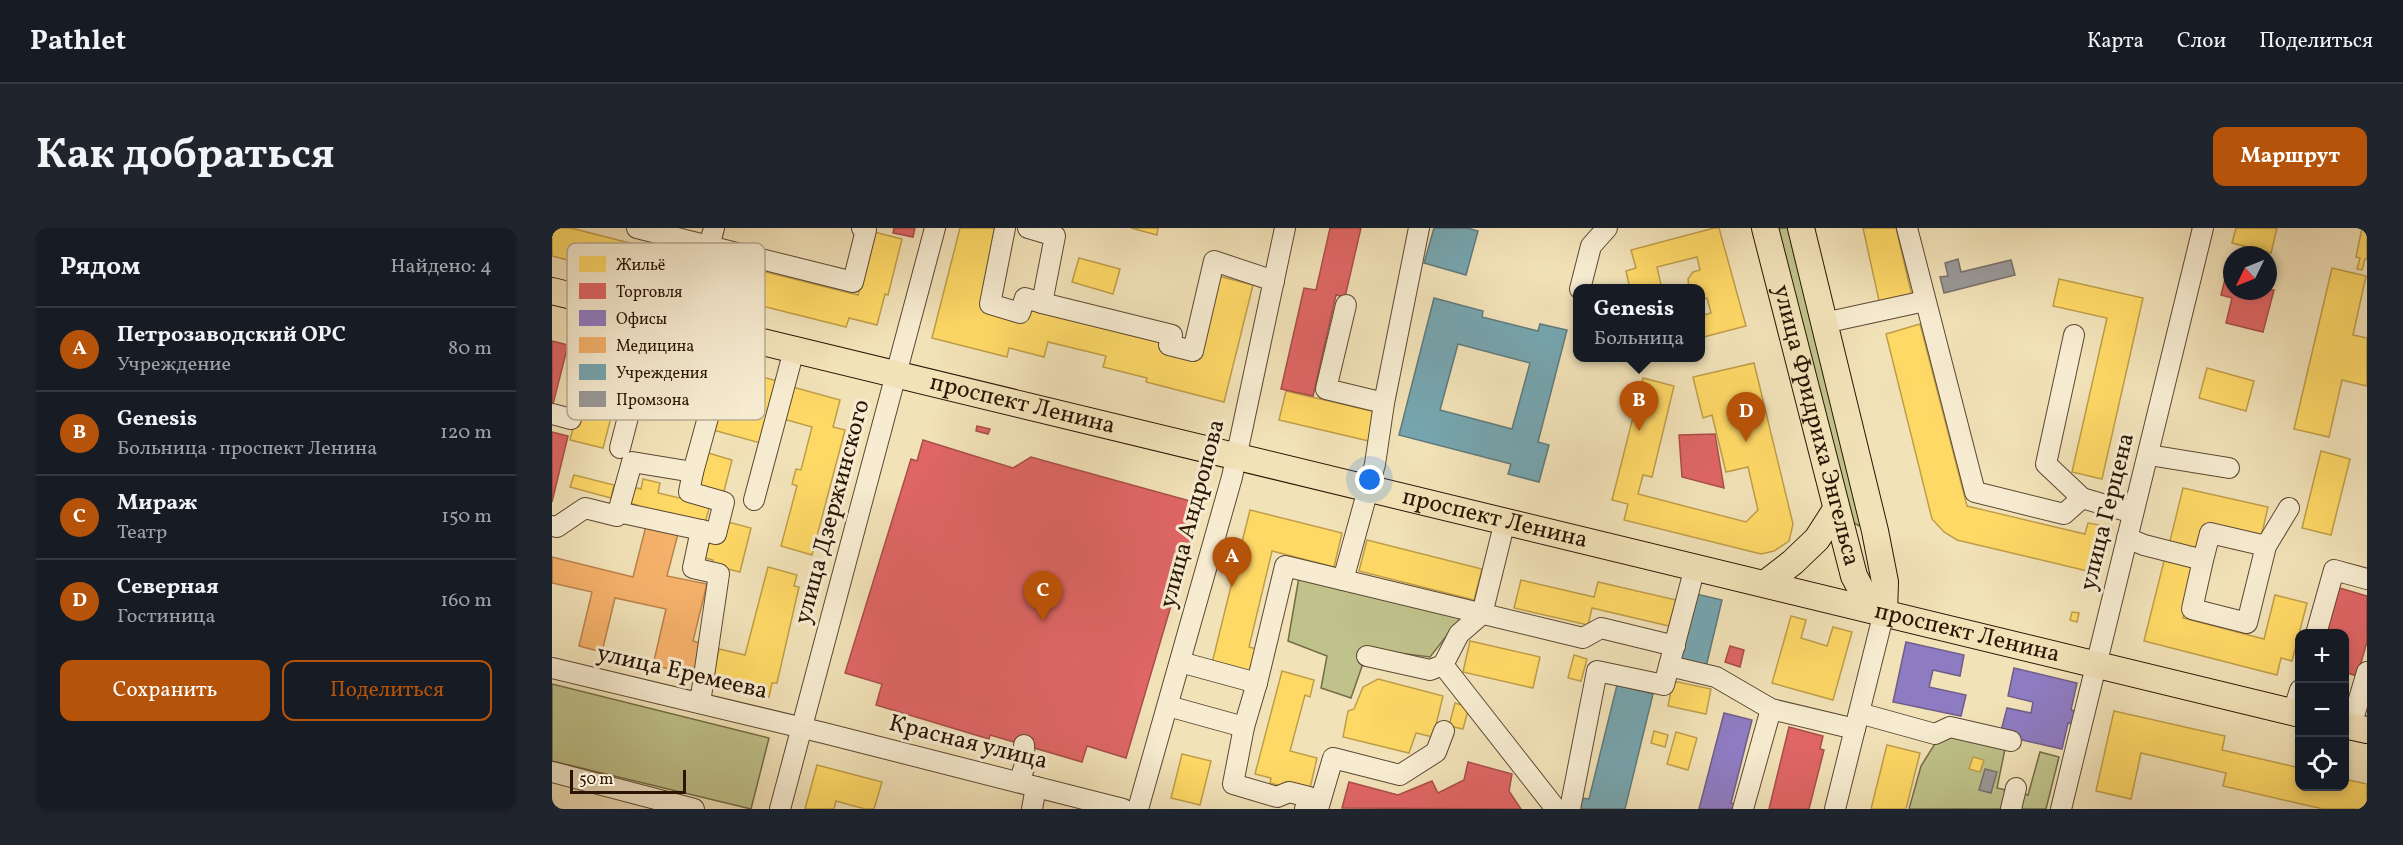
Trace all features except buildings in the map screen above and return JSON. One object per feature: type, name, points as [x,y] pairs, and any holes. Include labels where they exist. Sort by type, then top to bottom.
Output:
[{"type":"main road","name":"улица Фридриха Энгельса","points":[[1765,228],[1842,538],[1858,584],[1884,612]]},
{"type":"main road","name":"улица Фридриха Энгельса","points":[[1801,228],[1875,531],[1885,582],[1884,612]]},
{"type":"main road","name":"проспект Ленина","points":[[552,291],[567,295]]},
{"type":"main road","name":"проспект Ленина","points":[[765,343],[2096,665],[2295,705]]},
{"type":"main road","points":[[1766,584],[1818,539],[1835,511]]},
{"type":"main road","points":[[1842,538],[1861,541],[1875,531]]},
{"type":"street","points":[[637,228],[712,237],[731,243]]},
{"type":"street","points":[[765,254],[853,282],[866,230],[862,228]]},
{"type":"street","name":"улица Дзержинского","points":[[780,809],[935,228]]},
{"type":"street","points":[[1005,228],[990,304],[1020,313],[1024,298],[1172,335],[1169,345],[1193,351],[1214,261],[1274,281]]},
{"type":"street","points":[[1028,228],[1055,236],[1042,303]]},
{"type":"street","name":"улица Андропова","points":[[1138,809],[1237,457],[1285,228]]},
{"type":"street","points":[[1343,580],[1375,464],[1384,403],[1419,228]]},
{"type":"street","points":[[1581,284],[1591,246],[1607,228]]},
{"type":"street","points":[[1907,228],[1975,492],[2064,514],[2082,498]]},
{"type":"street","name":"улица Герцена","points":[[2061,809],[2203,228]]},
{"type":"street","points":[[1824,323],[1925,301]]},
{"type":"street","points":[[1346,305],[1326,389],[1384,403]]},
{"type":"street","points":[[2074,335],[2046,464],[2082,498],[2133,513]]},
{"type":"street","points":[[754,500],[794,350]]},
{"type":"street","points":[[620,448],[627,420]]},
{"type":"street","points":[[618,512],[716,534],[724,502],[689,492],[708,420]]},
{"type":"street","points":[[2149,455],[2229,468]]},
{"type":"street","points":[[552,526],[557,527],[585,508],[617,516],[632,462],[693,472]]},
{"type":"street","points":[[2266,546],[2210,533],[2192,609],[2247,623],[2266,546],[2289,508]]},
{"type":"street","points":[[1368,656],[1430,670],[1443,665],[1459,634],[1482,614],[1505,521]]},
{"type":"street","points":[[700,703],[718,574],[693,568],[702,530]]},
{"type":"street","points":[[2127,538],[2144,545],[2203,560]]},
{"type":"street","points":[[1317,809],[1309,797],[1288,792],[1277,797],[1233,784],[1244,727],[1285,566],[1583,638],[1601,628],[1675,646]]},
{"type":"street","points":[[1570,809],[1597,671],[1664,686],[1695,567]]},
{"type":"street","points":[[2317,629],[2334,570],[2367,579]]},
{"type":"street","name":"улица Фридриха Энгельса","points":[[1835,809],[1884,612]]},
{"type":"street","points":[[1180,662],[1257,683]]},
{"type":"street","points":[[1443,665],[1556,809]]},
{"type":"street","points":[[1669,666],[1716,677],[1771,709],[1935,734],[1950,727],[2011,741]]},
{"type":"street","name":"улица Еремеева","points":[[552,668],[801,727]]},
{"type":"street","points":[[2359,726],[2367,672]]},
{"type":"street","points":[[1168,706],[1244,727]]},
{"type":"street","points":[[1743,809],[1771,709]]},
{"type":"street","name":"Красная улица","points":[[801,727],[1123,809]]},
{"type":"street","points":[[1317,809],[1333,758],[1400,775],[1436,752],[1444,731]]},
{"type":"street","points":[[1024,745],[1024,765],[1032,809]]},
{"type":"street","points":[[552,772],[694,809]]},
{"type":"street","points":[[2011,809],[2016,788]]},
{"type":"green space","points":[[1776,228],[1792,228],[1866,514],[1859,526],[1848,519]]},
{"type":"green space","points":[[1299,577],[1463,615],[1430,657],[1368,649],[1351,698],[1321,688],[1327,656],[1288,641]]},
{"type":"green space","points":[[552,684],[769,738],[751,809],[552,761]]},
{"type":"green space","points":[[1941,734],[2005,749],[1997,788],[2028,795],[2040,752],[2059,757],[2046,809],[1909,809],[1921,766]]},
{"type":"place","name":"Genesis","points":[[1639,431]]},
{"type":"place","name":"Северная","points":[[1746,442]]},
{"type":"place","name":"Петрозаводский ОРС","points":[[1232,587]]},
{"type":"place","name":"Мираж","points":[[1043,621]]}]
